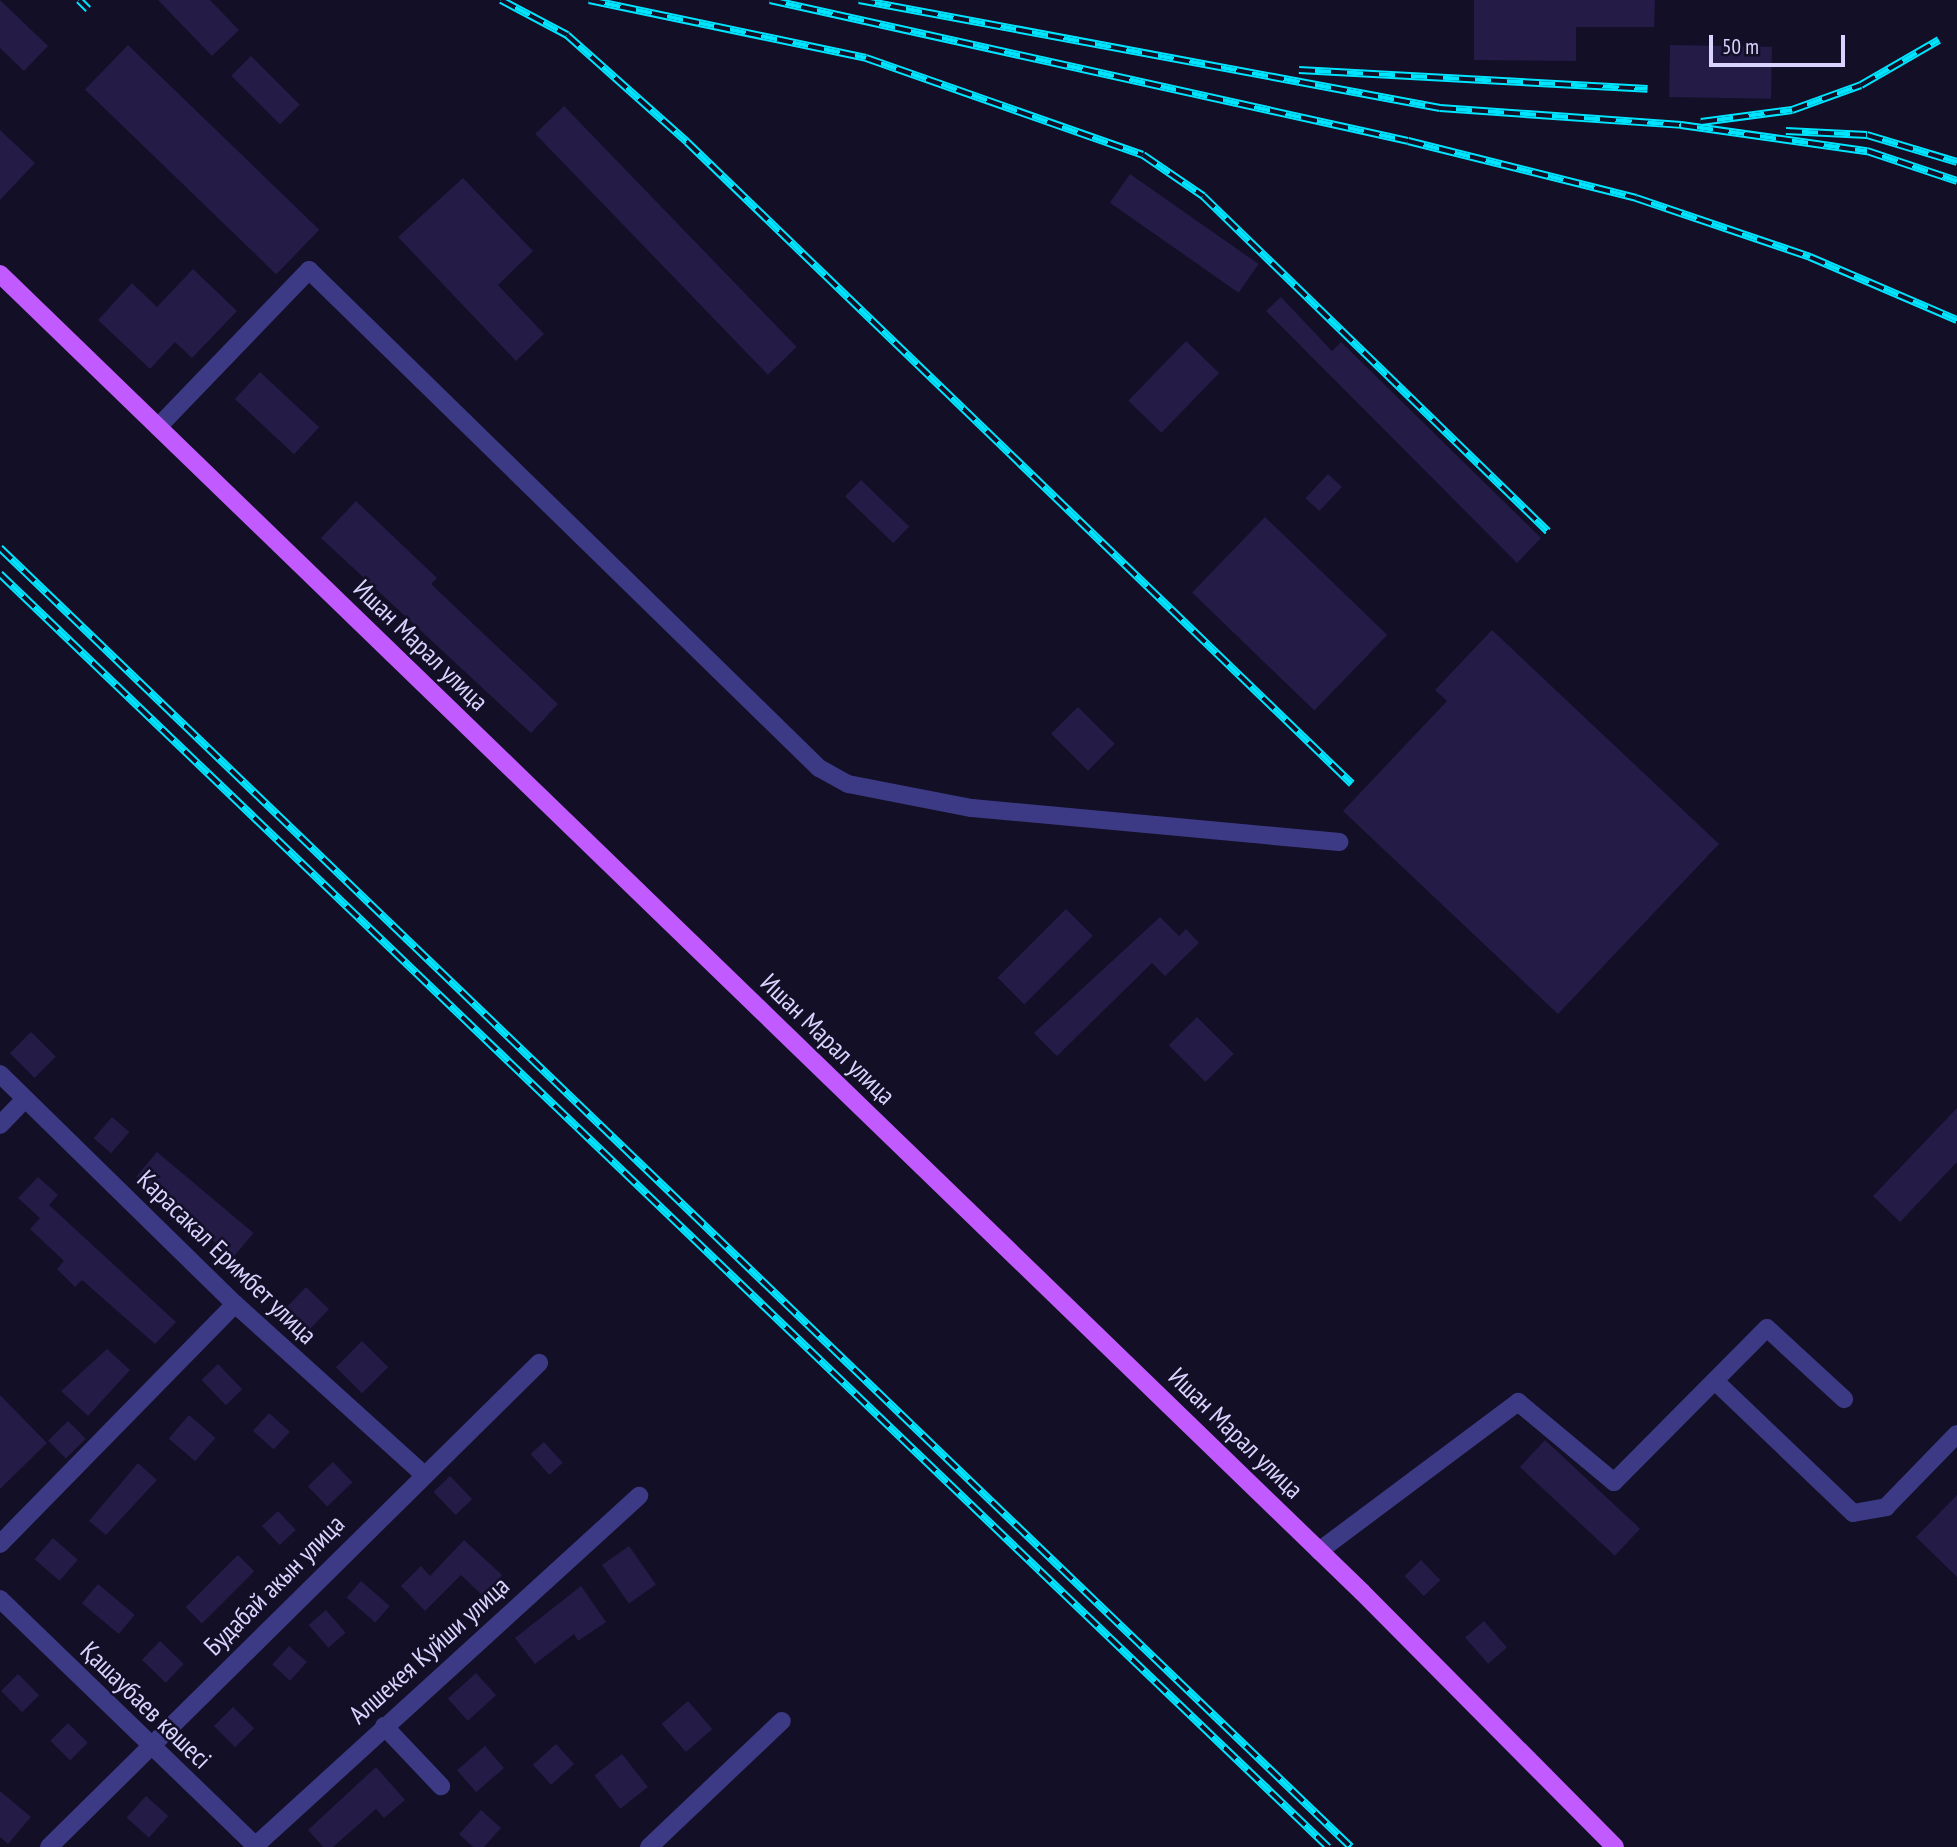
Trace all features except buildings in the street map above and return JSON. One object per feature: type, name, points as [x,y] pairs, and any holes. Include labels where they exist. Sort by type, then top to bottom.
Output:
[{"type":"main road","name":"Ишан Марал улица","points":[[0,274],[1320,1551],[1615,1847]]},
{"type":"street","points":[[158,427],[309,270],[818,768],[848,785],[972,808],[1339,842]]},
{"type":"street","name":"Карасакал Еримбет улица","points":[[0,1074],[235,1304],[423,1474]]},
{"type":"street","points":[[0,1125],[24,1098]]},
{"type":"street","points":[[0,1544],[235,1304]]},
{"type":"street","points":[[1320,1551],[1518,1402],[1614,1482],[1768,1328],[1843,1399]]},
{"type":"street","name":"Будабай акын улица","points":[[49,1847],[538,1363]]},
{"type":"street","points":[[1715,1381],[1853,1513],[1886,1507],[1957,1434]]},
{"type":"street","name":"Алшекея Куйши улица","points":[[256,1846],[384,1726],[639,1496]]},
{"type":"street","name":"Қашаубаев көшесі","points":[[0,1599],[149,1746],[256,1846]]},
{"type":"street","points":[[649,1847],[782,1721]]},
{"type":"street","points":[[384,1726],[441,1786]]},
{"type":"railway","points":[[79,0],[88,9]]},
{"type":"railway","points":[[501,0],[567,35],[687,142],[1352,784]]},
{"type":"railway","points":[[589,0],[866,58],[1143,155],[1203,196],[1548,531]]},
{"type":"railway","points":[[770,0],[1408,141],[1636,198],[1810,257],[1957,320]]},
{"type":"railway","points":[[859,0],[1440,108],[1681,125],[1867,151],[1957,181]]},
{"type":"railway","points":[[1701,122],[1792,110],[1861,85],[1939,40]]},
{"type":"railway","points":[[1299,70],[1647,89]]},
{"type":"railway","points":[[1786,131],[1867,135],[1957,162]]},
{"type":"railway","points":[[0,548],[1351,1847]]},
{"type":"railway","points":[[0,574],[1328,1847]]}]
